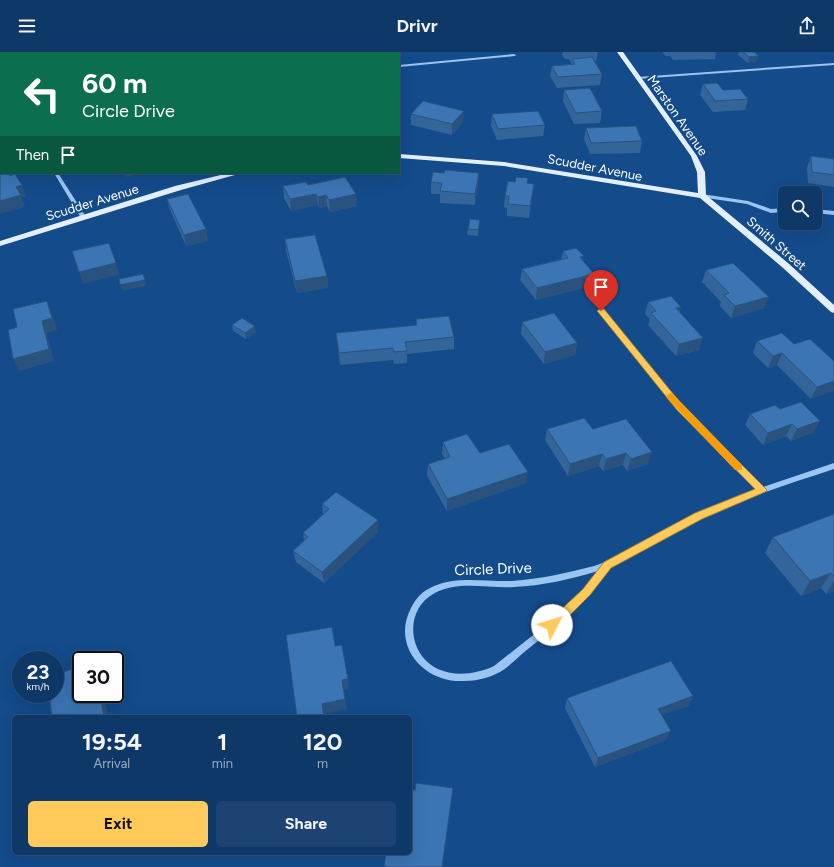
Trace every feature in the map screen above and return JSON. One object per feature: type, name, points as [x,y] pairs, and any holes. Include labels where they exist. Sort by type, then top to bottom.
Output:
[{"type":"main road","name":"Marston Avenue","points":[[620,52],[637,78],[694,156],[701,172],[702,196]]},
{"type":"main road","name":"Scudder Avenue","points":[[400,156],[444,158],[538,168],[654,190],[702,196]]},
{"type":"main road","name":"Scudder Avenue","points":[[0,244],[178,188],[234,174]]},
{"type":"main road","name":"Smith Street","points":[[702,196],[780,260],[834,310]]},
{"type":"street","points":[[400,66],[514,55]]},
{"type":"street","points":[[637,78],[834,64]]},
{"type":"street","points":[[57,174],[83,218]]},
{"type":"street","name":"Scudder Avenue","points":[[702,196],[748,203],[771,211],[778,210]]},
{"type":"street","points":[[822,212],[834,213]]},
{"type":"street","points":[[601,311],[680,408],[762,490]]},
{"type":"street","name":"Circle Drive","points":[[608,565],[587,592],[569,611],[497,669],[487,674],[465,679],[443,675],[423,663],[411,644],[409,624],[411,614],[423,597],[441,586],[463,583],[511,584],[536,582],[562,578],[608,565],[698,516],[762,490],[834,466]]},
{"type":"building","points":[[743,52],[754,52],[759,56],[749,57]]},
{"type":"building","points":[[592,57],[602,74],[558,77],[552,66],[575,64],[572,59]]},
{"type":"building","points":[[717,83],[723,90],[740,89],[748,99],[715,101],[703,84]]},
{"type":"building","points":[[590,88],[602,111],[576,113],[564,90]]},
{"type":"building","points":[[423,101],[464,111],[452,124],[411,114]]},
{"type":"building","points":[[538,111],[545,125],[498,129],[492,114]]},
{"type":"building","points":[[636,126],[642,141],[591,143],[586,128]]},
{"type":"building","points":[[811,156],[834,159],[834,175],[812,172]]},
{"type":"building","points":[[445,170],[479,173],[475,194],[440,191],[442,183],[431,182],[433,172],[444,173]]},
{"type":"building","points":[[0,174],[9,174],[10,176],[15,174],[22,185],[16,187],[21,195],[0,201]]},
{"type":"building","points":[[345,177],[356,194],[329,200],[326,195],[318,197],[316,194],[290,199],[283,186],[306,182],[308,185]]},
{"type":"building","points":[[516,177],[528,178],[527,183],[534,184],[530,206],[508,204],[509,196],[505,196],[508,181],[515,182]]},
{"type":"building","points":[[188,194],[206,229],[184,235],[167,199]]},
{"type":"building","points":[[470,219],[480,220],[478,230],[468,229]]},
{"type":"building","points":[[315,235],[327,276],[295,281],[285,239]]},
{"type":"building","points":[[109,243],[116,263],[79,272],[72,251]]},
{"type":"building","points":[[576,248],[584,256],[580,257],[594,274],[537,288],[522,269],[568,258],[563,251]]},
{"type":"building","points":[[733,263],[769,297],[735,306],[724,295],[729,293],[706,270]]},
{"type":"building","points":[[143,274],[145,280],[120,285],[119,279]]},
{"type":"building","points":[[671,296],[681,307],[676,308],[703,338],[679,344],[651,313],[656,311],[648,302]]},
{"type":"building","points":[[47,301],[52,318],[42,321],[49,349],[13,359],[8,330],[17,327],[13,309]]},
{"type":"building","points":[[554,313],[577,343],[545,352],[522,322]]},
{"type":"building","points":[[449,316],[454,337],[405,342],[407,351],[394,352],[393,348],[339,353],[336,333],[417,325],[416,319]]},
{"type":"building","points":[[242,318],[255,326],[245,333],[232,325]]},
{"type":"building","points":[[782,333],[794,344],[810,339],[834,361],[834,381],[817,387],[782,353],[773,356],[757,341]]},
{"type":"building","points":[[801,402],[820,421],[797,429],[792,424],[768,433],[750,414],[775,405],[780,409]]},
{"type":"building","points":[[584,418],[593,429],[626,419],[652,452],[631,459],[626,453],[606,459],[602,454],[570,464],[547,429]]},
{"type":"building","points":[[467,434],[480,453],[509,444],[528,472],[447,499],[428,464],[450,457],[443,442]]},
{"type":"building","points":[[336,492],[378,520],[322,572],[293,551],[308,537],[303,533],[329,509],[322,504]]},
{"type":"building","points":[[834,514],[834,576],[831,573],[810,581],[773,537]]},
{"type":"building","points":[[332,627],[335,646],[342,645],[348,679],[342,680],[345,699],[322,704],[324,715],[297,715],[286,635]]},
{"type":"building","points":[[671,661],[693,696],[658,709],[671,731],[598,758],[567,698]]},
{"type":"building","points":[[72,669],[72,703],[102,703],[104,715],[52,715],[50,703],[64,703],[64,672]]},
{"type":"building","points":[[416,783],[453,788],[442,867],[384,866],[386,855],[412,855],[412,790],[415,790]]},
{"type":"slow traffic","points":[[670,396],[696,425],[739,467]]},
{"type":"route","points":[[552,625],[569,611],[587,592],[608,565],[665,532],[698,516],[762,490],[680,408],[601,311]]}]
